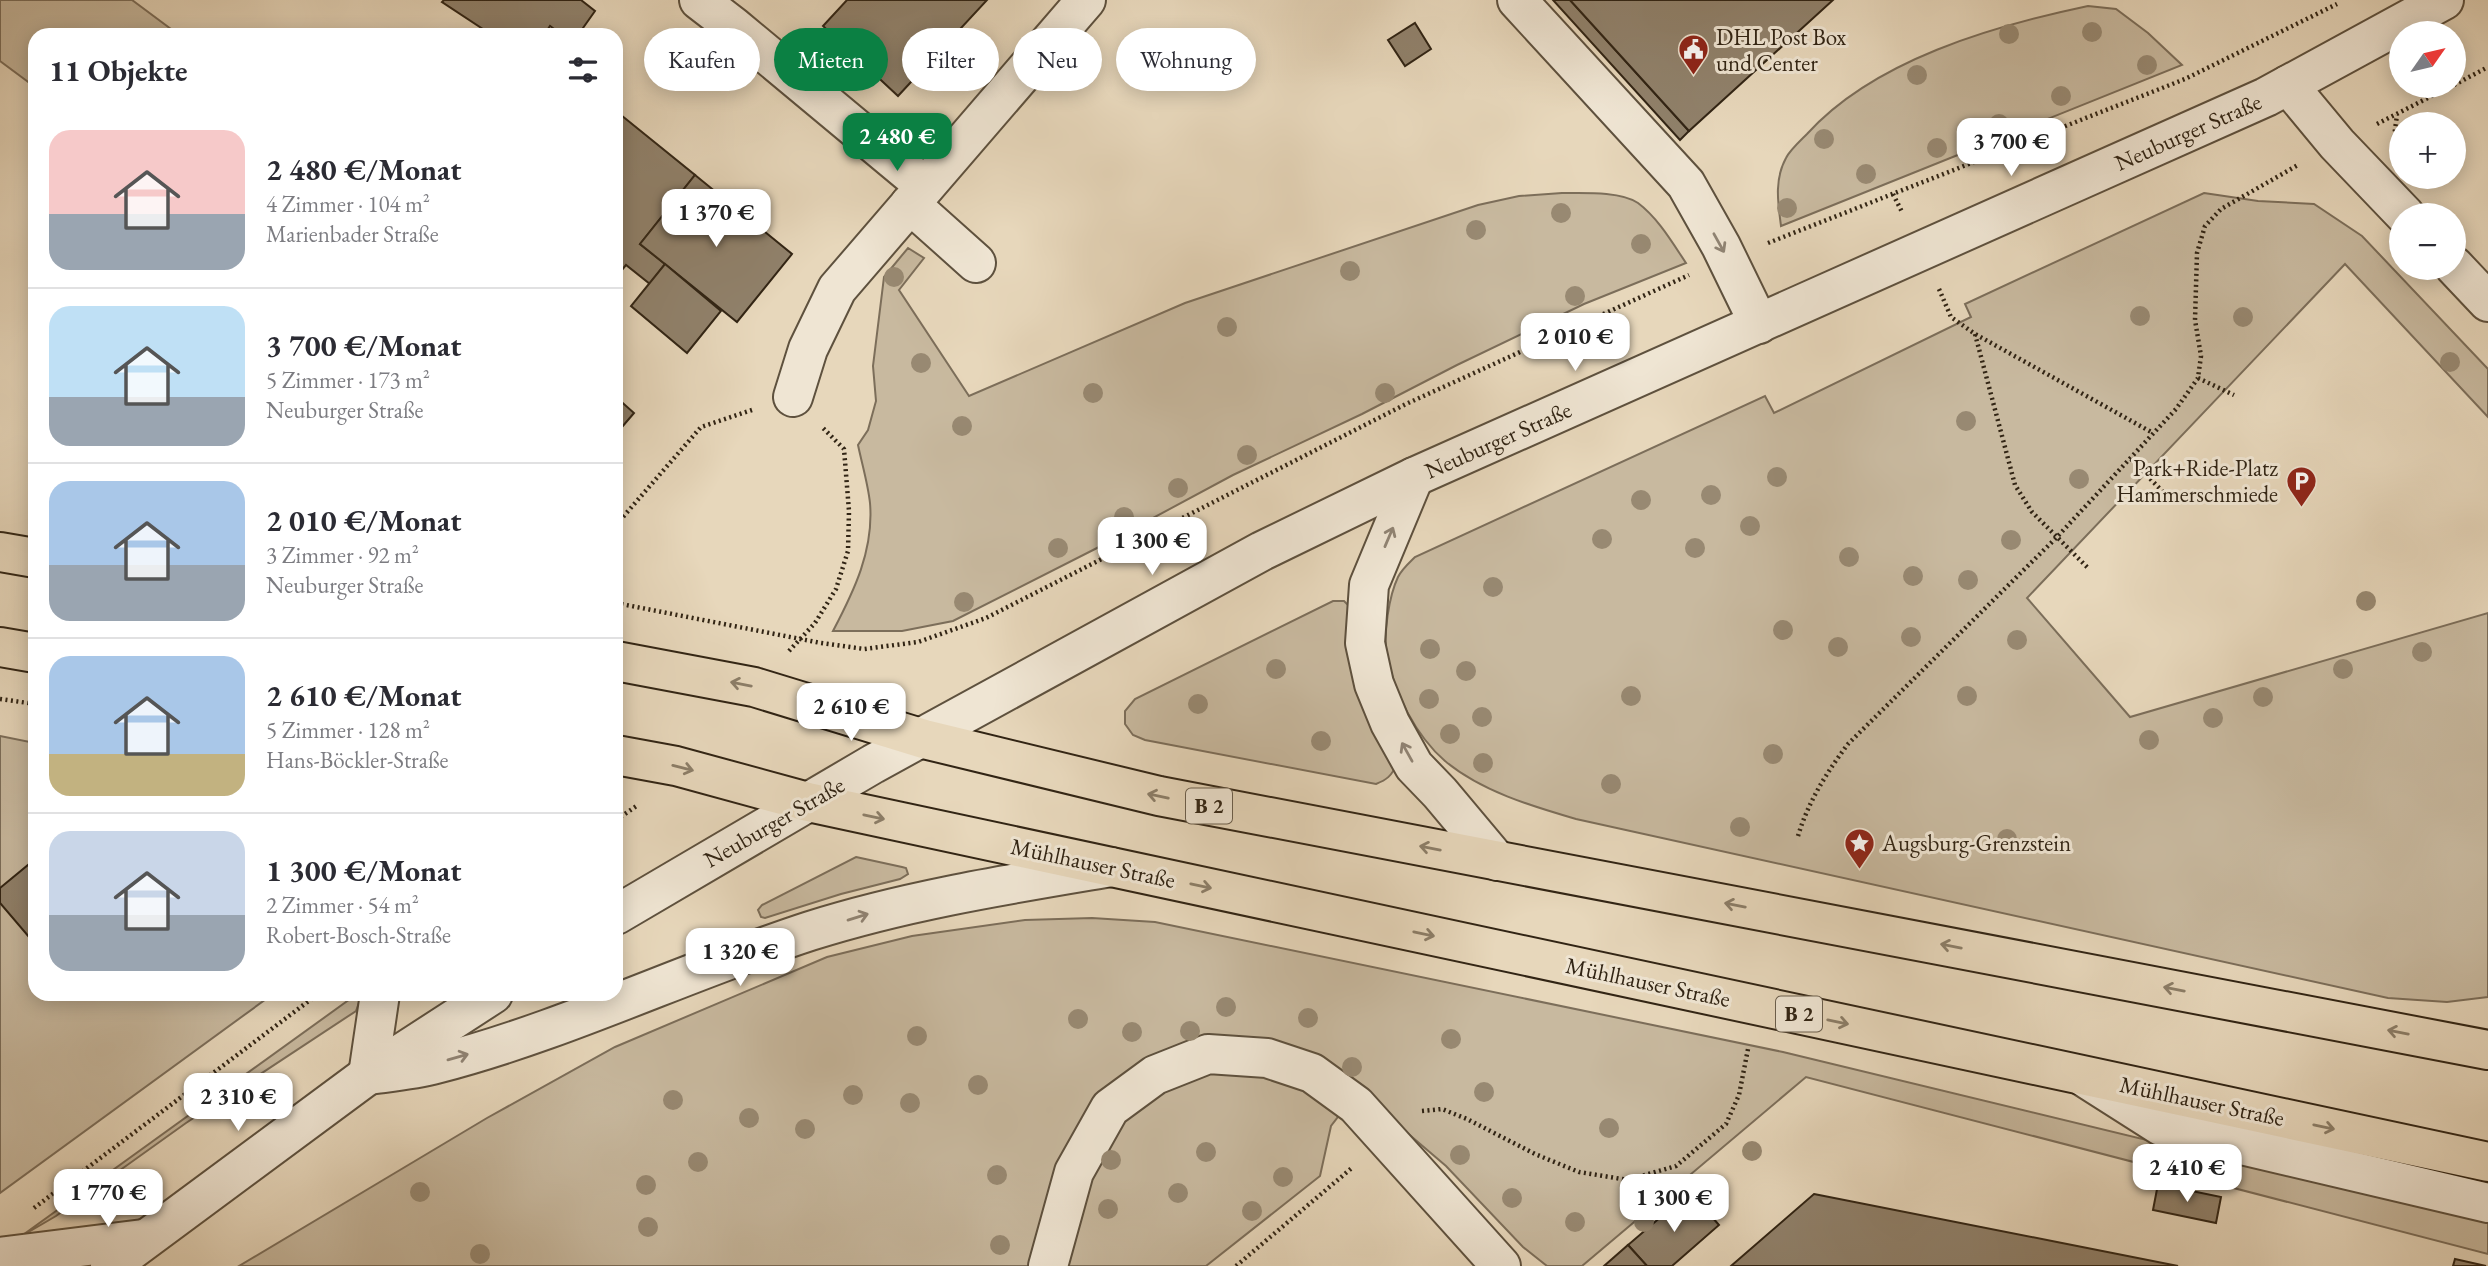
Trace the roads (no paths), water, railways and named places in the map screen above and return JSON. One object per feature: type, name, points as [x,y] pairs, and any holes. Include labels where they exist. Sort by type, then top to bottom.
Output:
[{"type":"main road","points":[[0,552],[28,557]]},
{"type":"main road","points":[[0,647],[28,652]]},
{"type":"main road","name":"B 2","points":[[623,662],[754,687],[923,739],[1159,796],[2480,1044]]},
{"type":"main road","name":"B 2","points":[[623,756],[677,766],[808,802]]},
{"type":"main road","name":"Mühlhauser Straße","points":[[808,802],[2488,1162]]},
{"type":"street","points":[[699,0],[729,33],[918,195],[976,263]]},
{"type":"street","points":[[793,397],[808,349],[837,289],[1086,0]]},
{"type":"street","points":[[1517,0],[1686,184],[1728,259],[1759,324]]},
{"type":"street","name":"Neuburger Straße","points":[[623,911],[808,802],[1262,551],[1414,477],[2288,85],[2444,0]]},
{"type":"street","points":[[2288,85],[2337,144],[2394,203]]},
{"type":"street","points":[[2466,279],[2488,302]]},
{"type":"street","points":[[1414,477],[1368,585],[1365,643],[1374,684],[1390,723],[1414,766],[1497,861]]},
{"type":"street","points":[[623,999],[809,932],[873,913],[1011,883],[1111,867]]},
{"type":"street","points":[[368,1075],[379,1001]]},
{"type":"street","points":[[110,1266],[368,1075],[482,1001]]},
{"type":"street","points":[[368,1075],[433,1065],[483,1051],[617,1001]]},
{"type":"street","points":[[1048,1266],[1074,1172],[1110,1108],[1155,1075],[1208,1054],[1267,1058],[1312,1073],[1356,1105],[1501,1266]]},
{"type":"street","points":[[2079,1074],[2161,1126],[2488,1203]]},
{"type":"street","points":[[0,1257],[143,1239]]},
{"type":"place","name":"DHL Post Box und Center","points":[[1693,77]]},
{"type":"place","name":"Park+Ride-Platz Hammerschmiede","points":[[2301,508]]},
{"type":"place","name":"Augsburg-Grenzstein","points":[[1859,870]]}]
